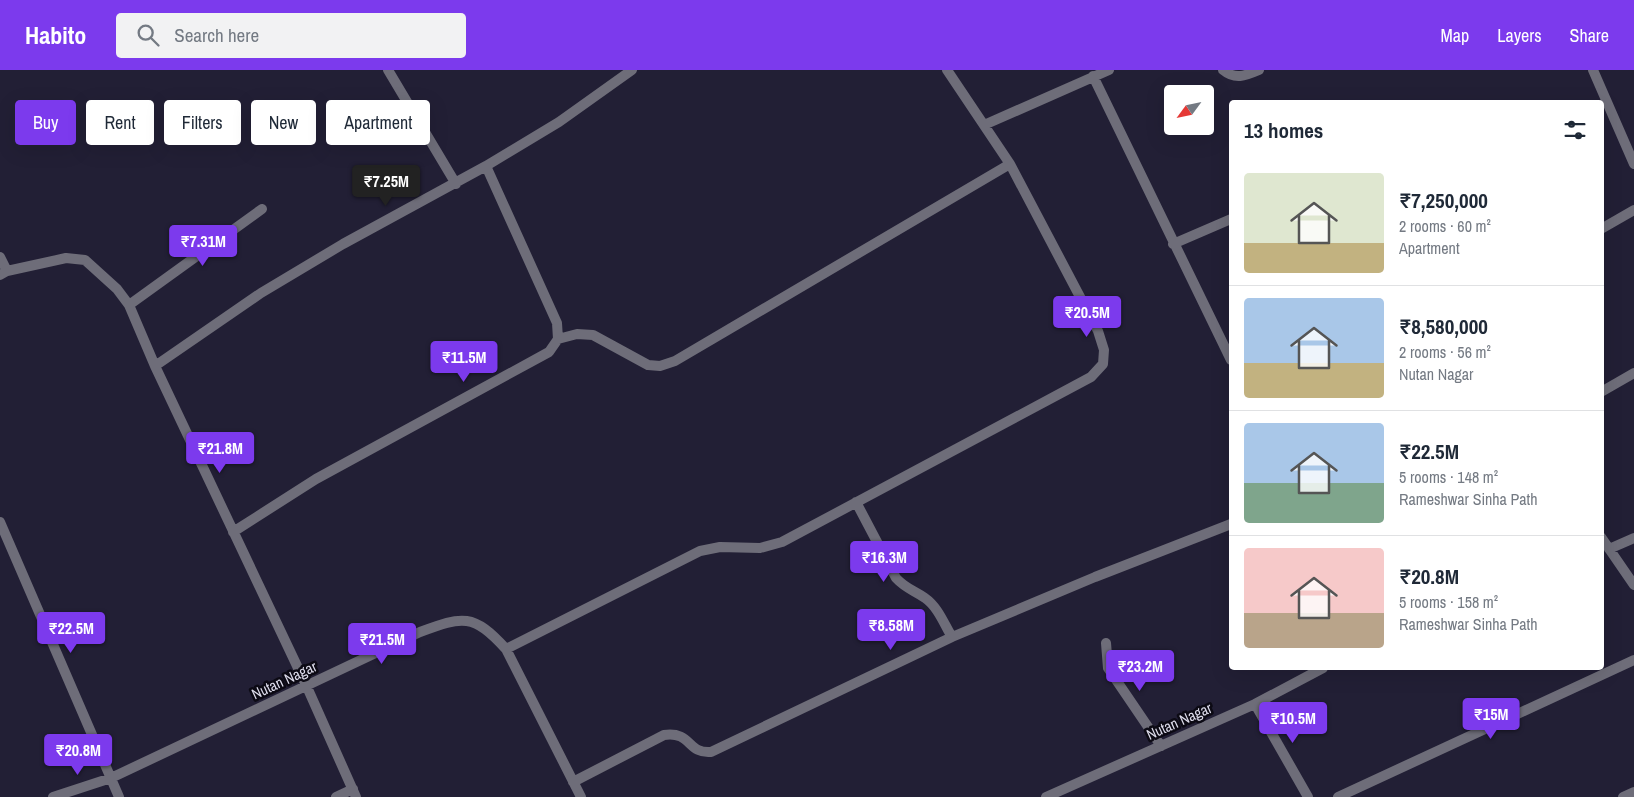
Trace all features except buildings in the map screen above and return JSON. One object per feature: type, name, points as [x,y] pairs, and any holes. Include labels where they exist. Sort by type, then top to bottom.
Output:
[{"type":"street","points":[[388,70],[456,184]]},
{"type":"street","points":[[155,366],[261,293],[343,244],[486,166],[558,122],[632,70]]},
{"type":"street","points":[[506,649],[700,551],[720,547],[760,548],[782,542],[1090,377],[1103,364],[1104,350],[1098,331],[1010,164],[947,70]]},
{"type":"street","points":[[984,126],[1109,70]]},
{"type":"street","points":[[1223,70],[1230,76],[1239,77],[1259,70]]},
{"type":"street","points":[[1593,70],[1634,164]]},
{"type":"street","points":[[1093,76],[1229,356]]},
{"type":"street","points":[[558,338],[577,334],[593,335],[648,365],[660,366],[675,361],[1010,164]]},
{"type":"street","points":[[234,532],[316,478],[378,443],[531,364],[549,352],[558,338],[557,323],[486,166]]},
{"type":"street","points":[[129,305],[262,210]]},
{"type":"street","points":[[1604,227],[1634,210]]},
{"type":"street","points":[[1173,244],[1229,220]]},
{"type":"street","points":[[0,257],[3,273],[66,258],[85,260],[117,289],[129,305],[155,366],[307,686],[354,793],[336,797]]},
{"type":"street","points":[[1604,390],[1634,373]]},
{"type":"street","points":[[856,502],[896,578],[906,589],[925,598],[936,609],[952,637]]},
{"type":"street","points":[[0,522],[119,797]]},
{"type":"street","points":[[573,782],[664,734],[676,733],[684,737],[694,749],[702,753],[711,752],[952,637],[1095,576],[1229,525]]},
{"type":"street","points":[[1609,549],[1634,538]]},
{"type":"street","points":[[1604,542],[1634,585]]},
{"type":"street","name":"Nutan Nagar","points":[[53,797],[111,778],[420,632],[449,622],[475,622],[492,634],[506,649],[581,797]]},
{"type":"street","points":[[1106,643],[1108,668],[1161,746]]},
{"type":"street","points":[[1338,797],[1634,660]]},
{"type":"street","name":"Nutan Nagar","points":[[1046,797],[1255,704],[1319,670]]},
{"type":"street","points":[[1255,704],[1308,797]]},
{"type":"street","points":[[1623,797],[1634,792]]}]
